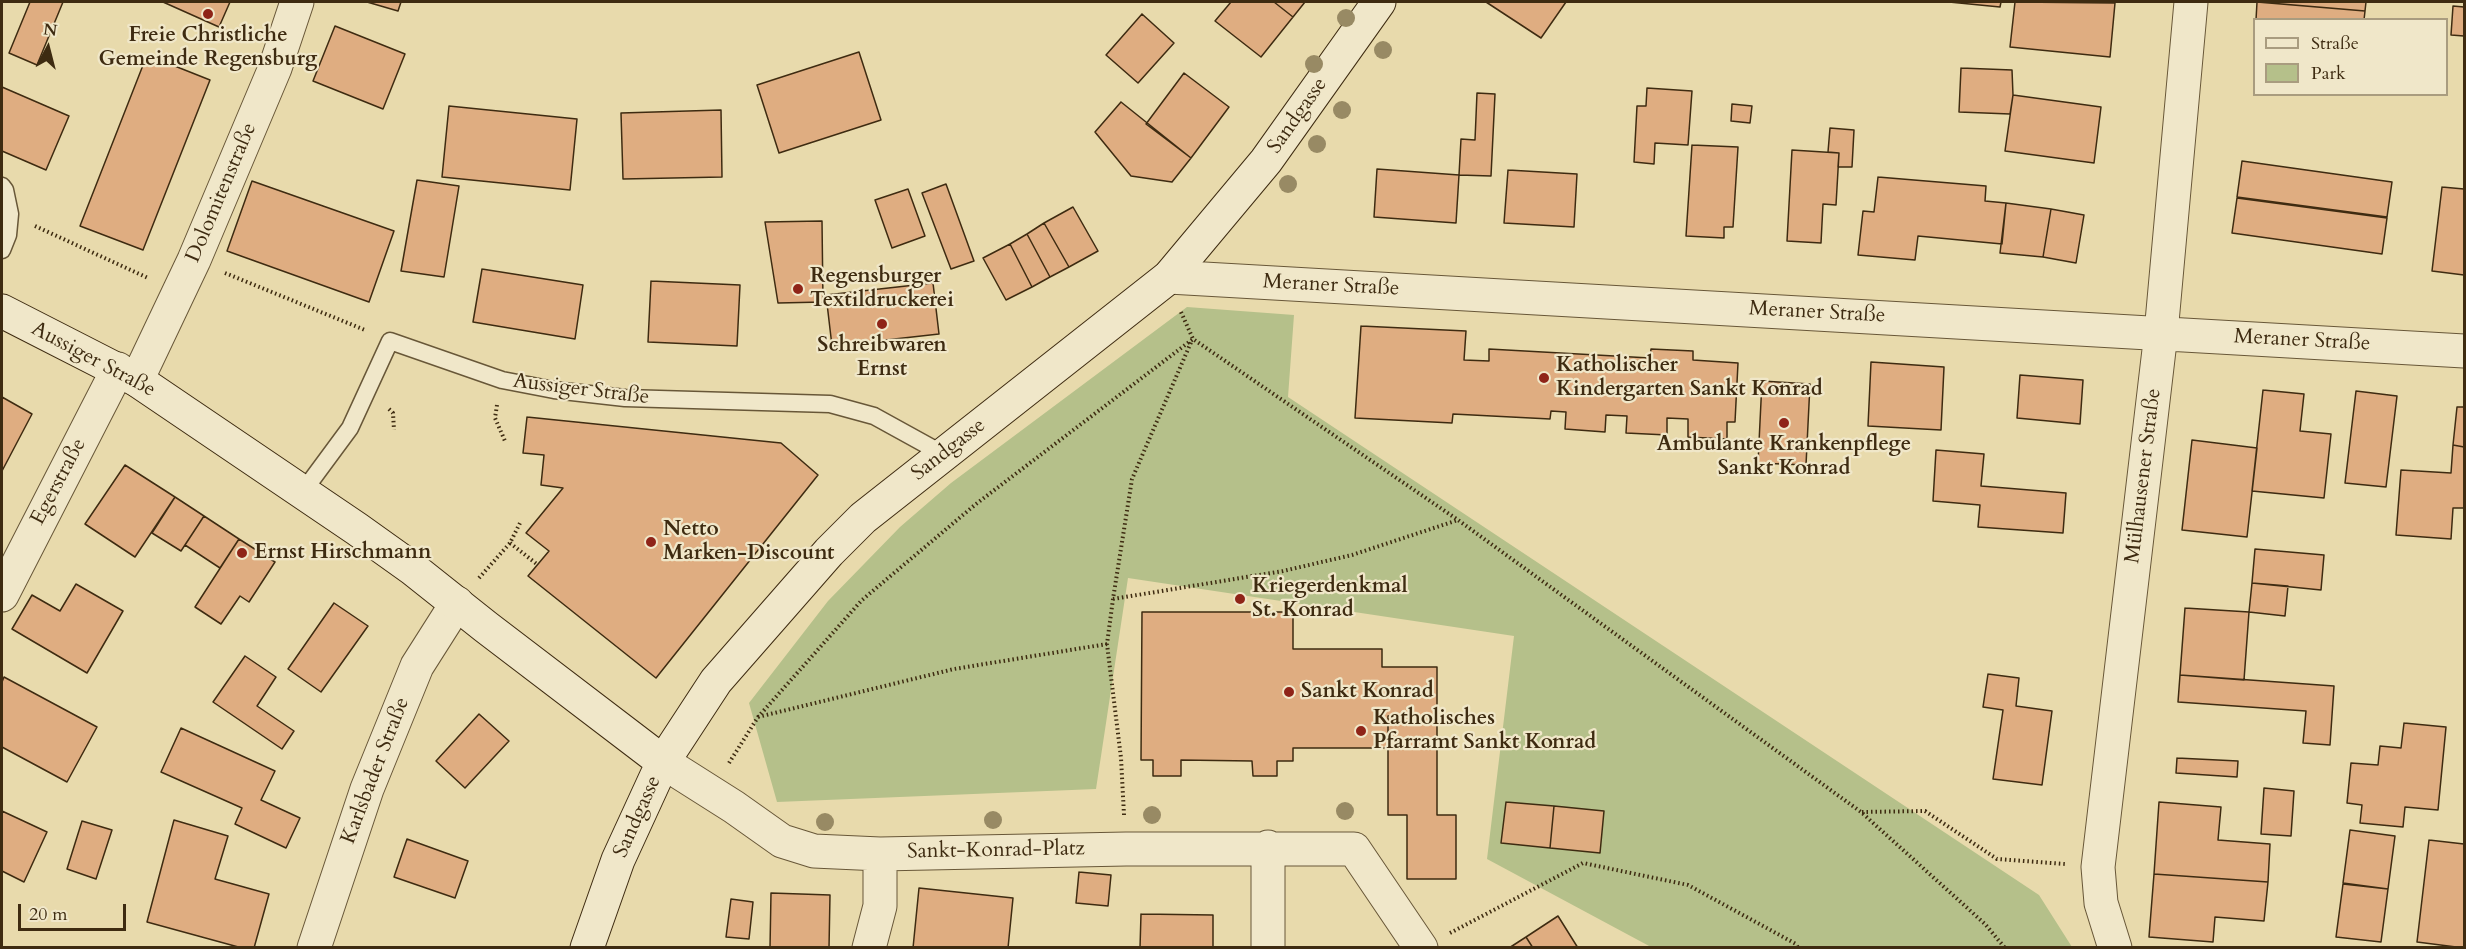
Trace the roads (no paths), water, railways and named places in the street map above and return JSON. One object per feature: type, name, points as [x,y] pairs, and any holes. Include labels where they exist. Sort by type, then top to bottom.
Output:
[{"type":"street","name":"Dolomitenstraße","points":[[128,374],[178,292],[194,260],[275,68],[297,2]]},
{"type":"street","name":"Sandgasse","points":[[587,948],[618,860],[663,762],[717,681],[829,552],[863,518],[1169,277],[1266,161],[1379,2]]},
{"type":"street","name":"Mülhausener Straße","points":[[2115,948],[2101,903],[2098,867],[2161,333],[2192,2]]},
{"type":"street","name":"Meraner Straße","points":[[1169,277],[2464,351]]},
{"type":"street","name":"Aussiger Straße","points":[[2,311],[128,374],[413,569],[663,762]]},
{"type":"street","name":"Egerstraße","points":[[2,595],[128,374]]},
{"type":"street","name":"Karlsbader Straße","points":[[314,948],[367,789],[417,666],[457,603]]},
{"type":"street","name":"Sankt-Konrad-Platz","points":[[663,762],[712,792],[782,841],[814,851],[880,854],[1268,847],[1354,849],[1432,942]]},
{"type":"street","points":[[1268,847],[1268,948]]},
{"type":"street","points":[[869,948],[880,906],[880,854]]},
{"type":"lane","points":[[2,186],[10,214],[8,235],[2,250]]},
{"type":"lane","name":"Aussiger Straße","points":[[302,493],[350,428],[390,341],[502,380],[554,390],[625,398],[830,404],[874,417],[943,454]]},
{"type":"place","name":"Freie Christliche Gemeinde Regensburg","points":[[208,14]]},
{"type":"place","name":"Regensburger Textildruckerei","points":[[798,289]]},
{"type":"place","name":"Schreibwaren Ernst","points":[[882,324]]},
{"type":"place","name":"Katholischer Kindergarten Sankt Konrad","points":[[1544,378]]},
{"type":"place","name":"Ambulante Krankenpflege Sankt Konrad","points":[[1784,423]]},
{"type":"place","name":"Netto Marken-Discount","points":[[651,542]]},
{"type":"place","name":"Ernst Hirschmann","points":[[242,553]]},
{"type":"place","name":"Kriegerdenkmal St. Konrad","points":[[1240,599]]},
{"type":"place","name":"Sankt Konrad","points":[[1289,692]]},
{"type":"place","name":"Katholisches Pfarramt Sankt Konrad","points":[[1361,731]]}]
